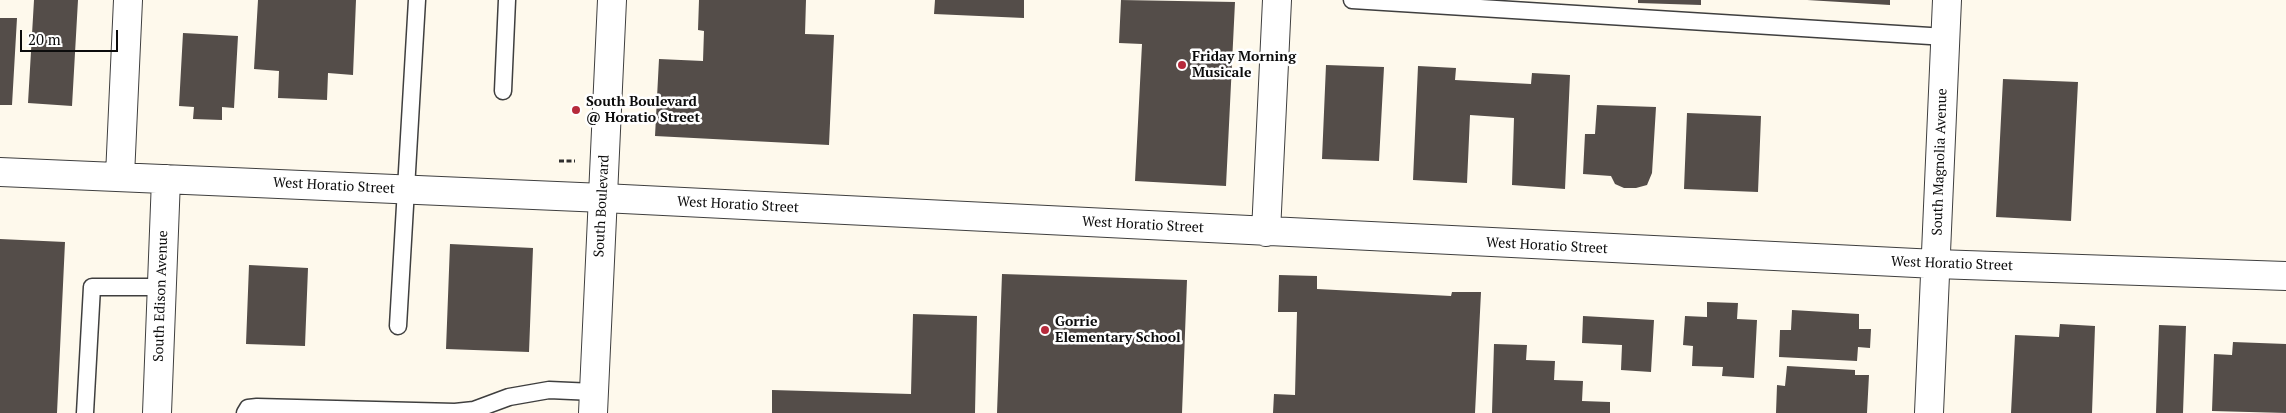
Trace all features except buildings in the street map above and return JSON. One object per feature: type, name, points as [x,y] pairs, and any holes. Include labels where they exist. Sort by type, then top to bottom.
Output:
[{"type":"street","points":[[120,176],[128,0]]},
{"type":"street","name":"South Boulevard","points":[[593,403],[612,0]]},
{"type":"street","points":[[1266,232],[1277,0]]},
{"type":"street","name":"South Magnolia Avenue","points":[[1929,413],[1947,0]]},
{"type":"street","name":"West Horatio Street","points":[[0,172],[603,198],[1936,264],[2286,276]]},
{"type":"street","name":"South Edison Avenue","points":[[157,413],[166,179]]},
{"type":"lane","points":[[398,326],[417,0]]},
{"type":"lane","points":[[503,91],[506,0]]},
{"type":"lane","points":[[1352,0],[1946,37]]},
{"type":"lane","points":[[85,413],[92,287],[162,287]]},
{"type":"lane","points":[[245,413],[248,408],[257,407],[455,412],[474,410],[509,397],[549,390],[593,403]]},
{"type":"place","name":"Friday Morning Musicale","points":[[1182,65]]},
{"type":"place","name":"South Boulevard @ Horatio Street","points":[[576,110]]},
{"type":"place","name":"Gorrie Elementary School","points":[[1045,330]]}]
